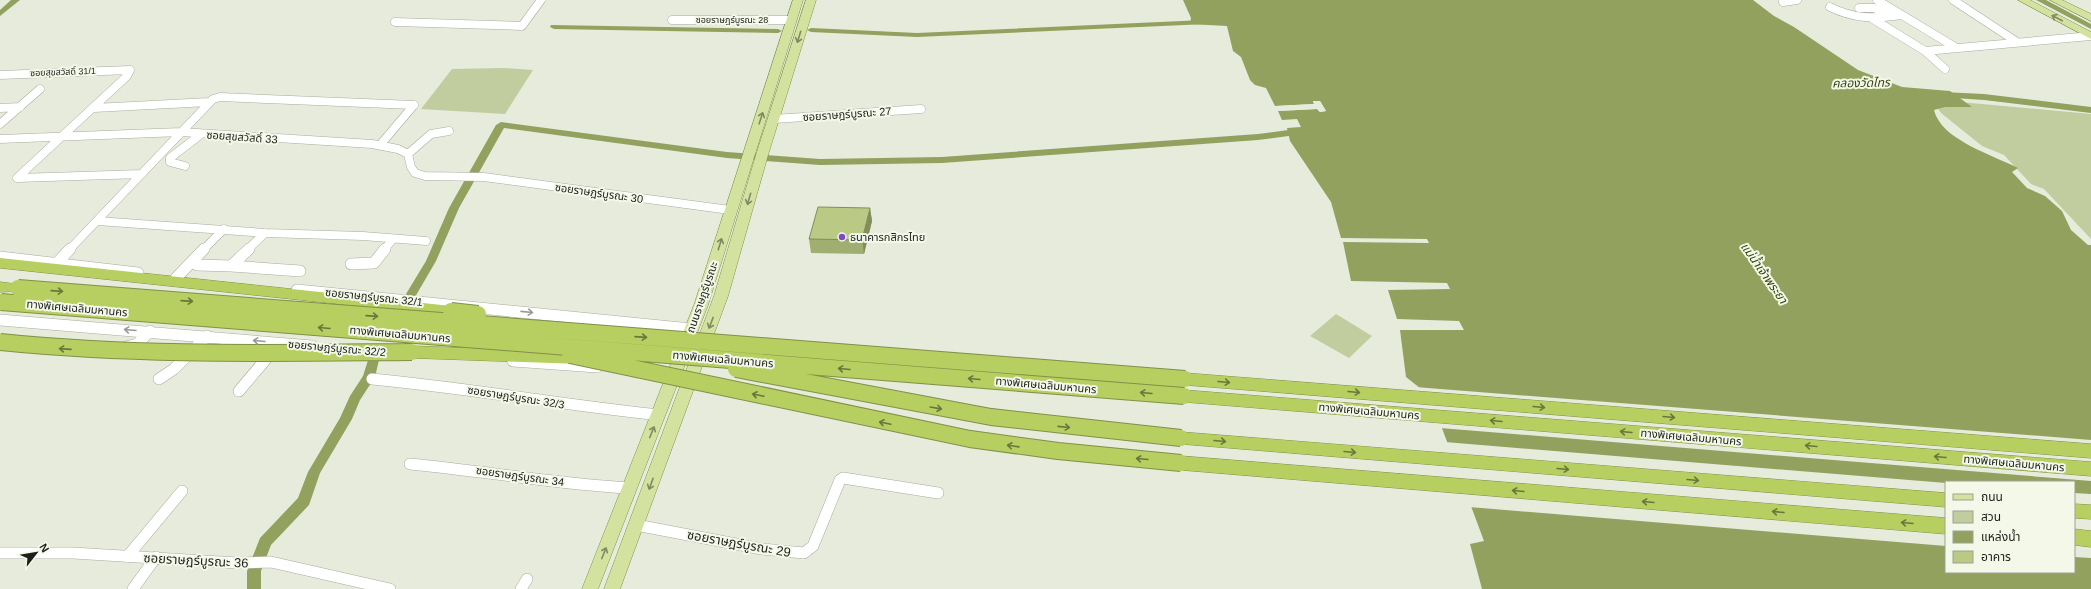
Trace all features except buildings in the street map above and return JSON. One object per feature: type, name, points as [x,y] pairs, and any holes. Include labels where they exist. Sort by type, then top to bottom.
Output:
[{"type":"highway","points":[[0,263],[494,316],[558,328],[636,349]]},
{"type":"highway","name":"ทางพิเศษเฉลิมมหานคร","points":[[0,287],[2091,450]]},
{"type":"highway","name":"ทางพิเศษเฉลิมมหานคร","points":[[0,302],[2091,469]]},
{"type":"highway","points":[[485,325],[563,335],[919,405],[1054,426],[1945,500]]},
{"type":"highway","points":[[475,339],[520,345],[904,427],[1036,449],[1945,526]]},
{"type":"highway","points":[[0,342],[57,348],[119,352],[218,354],[440,352],[587,359]]},
{"type":"highway","points":[[2075,511],[2091,512]]},
{"type":"highway","points":[[2075,537],[2091,539]]},
{"type":"main road","name":"ถนนราษฎร์บูรณะ","points":[[612,589],[722,296],[754,158],[798,0]]},
{"type":"main road","name":"ถนนราษฎร์บูรณะ","points":[[590,589],[701,305],[730,210],[774,119],[811,0]]},
{"type":"main road","points":[[2023,0],[2091,36]]},
{"type":"main road","points":[[2055,0],[2091,18]]},
{"type":"street","points":[[395,22],[522,26],[541,0]]},
{"type":"street","points":[[1783,2],[1797,0]]},
{"type":"street","points":[[1877,0],[1955,47]]},
{"type":"street","points":[[1953,0],[2017,42]]},
{"type":"street","points":[[1830,7],[1855,18],[1873,19],[1901,15]]},
{"type":"street","points":[[1859,8],[1874,8],[1892,16]]},
{"type":"street","points":[[1873,19],[1925,51],[1945,69]]},
{"type":"street","name":"ซอยราษฎร์บูรณะ 28","points":[[672,20],[792,20]]},
{"type":"street","points":[[1925,51],[1955,47],[2091,36]]},
{"type":"street","name":"ซอยสุขสวัสดิ์ 31/1","points":[[0,75],[126,70],[130,72],[94,108]]},
{"type":"street","points":[[0,124],[40,89]]},
{"type":"street","points":[[142,174],[17,178],[94,108],[209,102],[220,97],[414,105],[380,146]]},
{"type":"street","points":[[57,263],[209,102]]},
{"type":"street","points":[[0,108],[20,107]]},
{"type":"street","name":"ซอยราษฎร์บูรณะ 27","points":[[774,119],[921,109]]},
{"type":"street","points":[[408,154],[432,134],[444,130],[449,131]]},
{"type":"street","name":"ซอยสุขสวัสดิ์ 33","points":[[0,139],[181,132],[380,146],[398,149],[408,154]]},
{"type":"street","points":[[186,166],[170,162],[170,158],[200,134]]},
{"type":"street","name":"ซอยราษฎร์บูรณะ 30","points":[[408,154],[411,167],[415,173],[420,174],[484,177],[730,210]]},
{"type":"street","points":[[97,221],[265,233],[426,242]]},
{"type":"street","points":[[180,278],[197,264],[227,230]]},
{"type":"street","points":[[180,278],[227,230]]},
{"type":"street","points":[[231,266],[265,233]]},
{"type":"street","points":[[351,264],[374,263],[393,239]]},
{"type":"street","name":"ซอยราษฎร์บูรณะ 32/1","points":[[0,257],[180,278],[691,329]]},
{"type":"street","points":[[197,264],[300,270]]},
{"type":"street","name":"ซอยราษฎร์บูรณะ 32/2","points":[[0,320],[675,373]]},
{"type":"street","points":[[92,346],[132,346],[137,344],[150,332]]},
{"type":"street","points":[[159,379],[174,370],[207,336]]},
{"type":"street","points":[[239,391],[280,343]]},
{"type":"street","name":"ซอยราษฎร์บูรณะ 32/3","points":[[372,379],[412,382],[573,406],[659,415]]},
{"type":"street","name":"ซอยราษฎร์บูรณะ 34","points":[[410,464],[476,470],[580,485],[630,488]]},
{"type":"street","name":"ซอยราษฎร์บูรณะ 29","points":[[636,525],[762,550],[804,553],[810,550],[813,546],[840,480],[843,478],[938,493]]},
{"type":"street","points":[[127,557],[182,491]]},
{"type":"street","name":"ซอยราษฎร์บูรณะ 36","points":[[0,552],[73,553],[127,557],[156,557],[247,564],[260,562],[294,566],[386,589]]},
{"type":"street","points":[[133,589],[156,557]]},
{"type":"green space","points":[[504,68],[533,70],[505,114],[421,109],[452,69]]},
{"type":"green space","points":[[1960,102],[2091,114],[2091,239],[2044,189],[2031,184],[2004,155],[1982,146],[1941,113],[1937,107]]},
{"type":"green space","points":[[1336,314],[1372,336],[1349,358],[1310,336]]},
{"type":"water","name":"แม่น้ำเจ้าพระยา","points":[[1183,0],[1753,0],[1774,16],[1794,27],[1858,70],[1902,87],[1950,91],[1972,107],[1945,107],[1934,110],[1939,121],[1947,130],[1957,138],[1982,152],[2018,168],[2012,172],[2027,188],[2045,196],[2062,211],[2071,230],[2088,245],[2091,245],[2091,589],[1482,589],[1470,544],[1484,541],[1430,396],[1406,377],[1400,330],[1464,330],[1459,321],[1397,319],[1388,290],[1450,289],[1447,283],[1351,281],[1343,242],[1429,243],[1427,239],[1341,238],[1331,202],[1290,141],[1287,128],[1301,127],[1297,119],[1282,120],[1278,111],[1317,109],[1320,112],[1326,111],[1320,101],[1313,101],[1314,104],[1275,106],[1266,88],[1255,85],[1250,80],[1241,57],[1233,51],[1227,26],[1190,24],[1191,18]]},
{"type":"pier","points":[[1313,101],[1320,101],[1326,111],[1320,112],[1317,109],[1278,111],[1277,109],[1317,107],[1323,110],[1319,103],[1316,103],[1314,106],[1277,108],[1275,106],[1314,104]]},
{"type":"pier","points":[[1415,387],[2091,440],[2091,481],[1440,428],[1429,397]]},
{"type":"pier","points":[[1445,442],[1945,483],[1945,546],[1469,507]]},
{"type":"pier","points":[[2075,493],[2091,494],[2091,558],[2075,557]]},
{"type":"waterway","points":[[0,14],[16,0]]},
{"type":"waterway","points":[[2040,0],[2091,27]]},
{"type":"waterway","points":[[811,30],[917,35],[1204,22]]},
{"type":"waterway","points":[[554,27],[778,31]]},
{"type":"waterway","name":"คลองวัดไทร","points":[[1942,95],[1984,97],[2091,110]]},
{"type":"waterway","points":[[411,294],[431,261],[454,208],[501,125],[727,155],[820,162],[942,160],[1258,137],[1303,131]]},
{"type":"waterway","points":[[254,589],[254,571],[265,542],[304,501],[314,472],[346,419],[354,399],[369,377],[373,360]]},
{"type":"place","name":"ธนาคารกสิกรไทย","points":[[842,237]]}]
